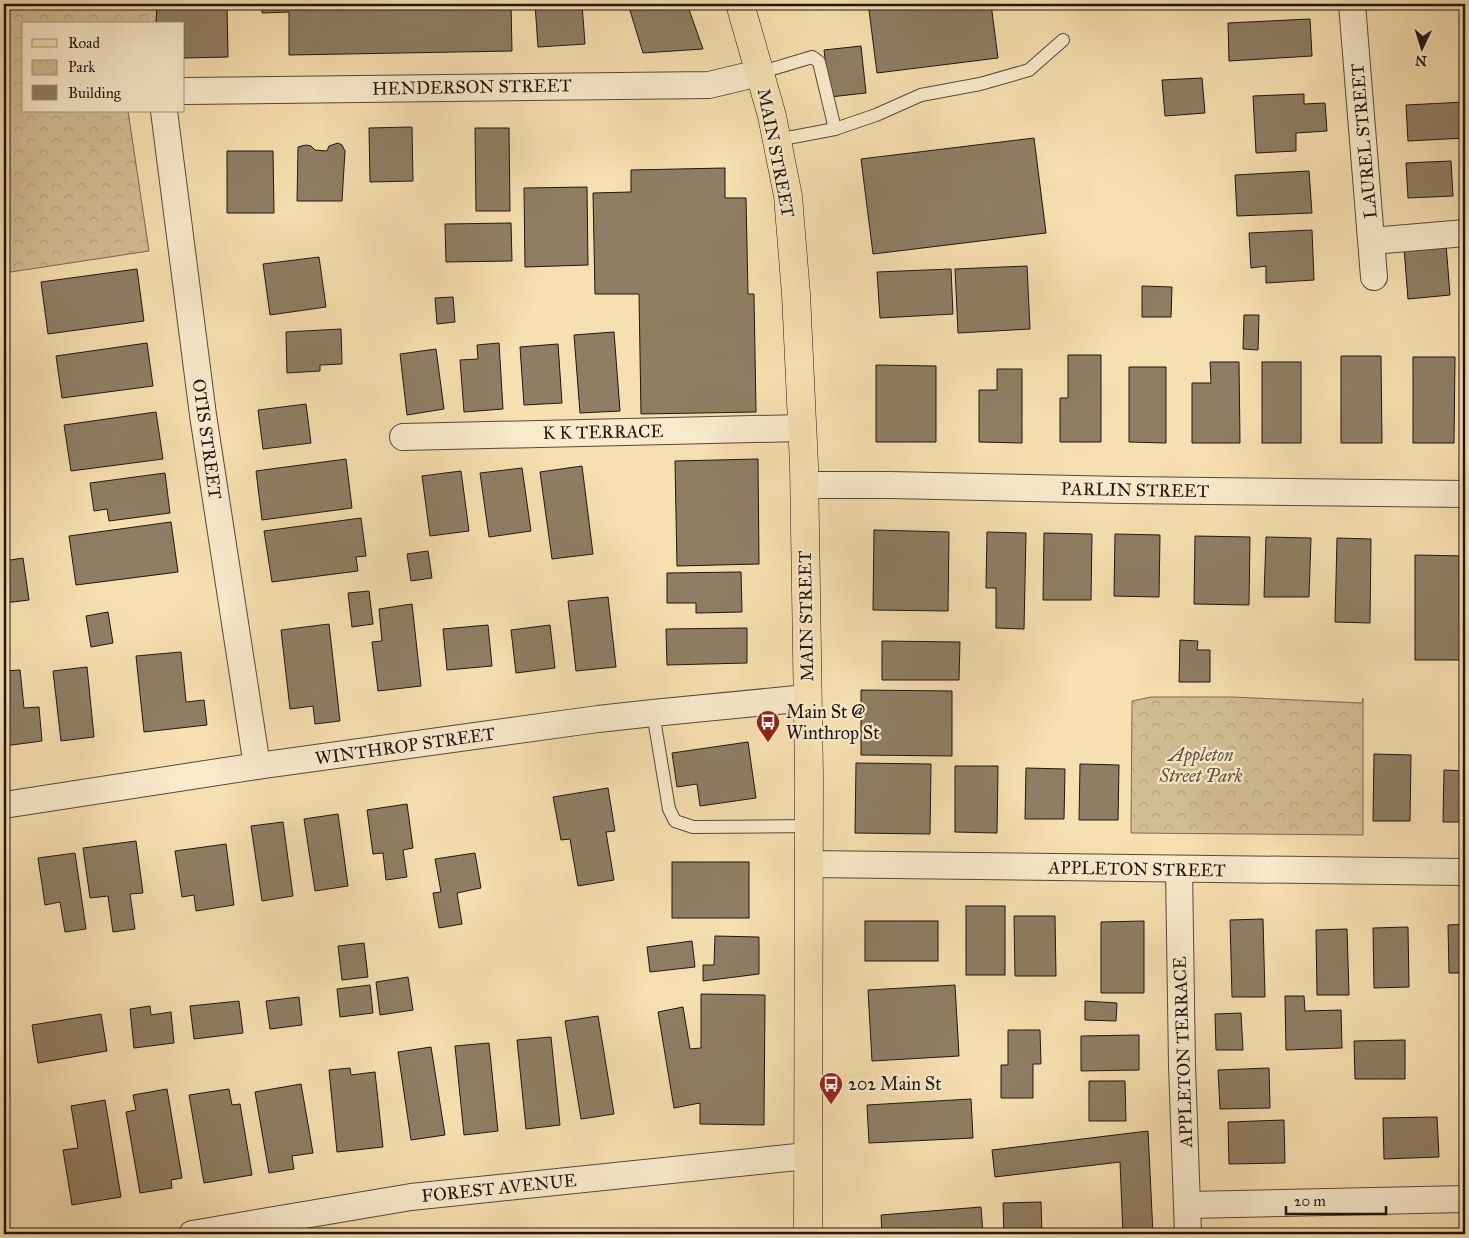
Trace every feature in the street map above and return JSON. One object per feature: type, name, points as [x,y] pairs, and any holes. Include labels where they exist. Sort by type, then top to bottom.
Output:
[{"type":"main road","name":"MAIN STREET","points":[[740,4],[772,116],[788,196],[796,294],[804,485],[809,826],[808,1234]]},
{"type":"street","name":"LAUREL STREET","points":[[1352,4],[1374,277]]},
{"type":"street","name":"HENDERSON STREET","points":[[185,91],[709,85],[759,73]]},
{"type":"street","name":"OTIS STREET","points":[[164,112],[203,415],[257,766]]},
{"type":"street","points":[[1372,241],[1465,233]]},
{"type":"street","name":"K K TERRACE","points":[[403,437],[802,428]]},
{"type":"street","name":"PARLIN STREET","points":[[804,485],[1465,494]]},
{"type":"street","name":"WINTHROP STREET","points":[[4,805],[257,766],[653,713],[807,698]]},
{"type":"street","name":"APPLETON STREET","points":[[809,864],[1465,872]]},
{"type":"street","name":"APPLETON TERRACE","points":[[1179,870],[1182,1065],[1188,1234]]},
{"type":"street","name":"FOREST AVENUE","points":[[192,1234],[411,1197],[807,1156]]},
{"type":"street","points":[[1188,1205],[1465,1199]]},
{"type":"lane","points":[[777,140],[835,129],[876,115],[921,96],[980,84],[1029,70],[1063,40]]},
{"type":"lane","points":[[759,73],[812,57],[819,62],[835,129]]},
{"type":"lane","points":[[653,713],[669,809],[675,821],[693,826],[809,826]]},
{"type":"green space","points":[[4,4],[157,4],[156,22],[22,22],[22,112],[128,112],[149,251],[4,273]]},
{"type":"green space","name":"Appleton Street Park","points":[[1151,697],[1232,697],[1362,703],[1363,698],[1363,835],[1131,833],[1132,701]]},
{"type":"building","points":[[157,4],[227,4],[228,57],[185,58],[185,22],[156,22]]},
{"type":"building","points":[[262,4],[511,4],[512,51],[289,55],[289,12],[262,13]]},
{"type":"building","points":[[535,4],[582,4],[585,44],[538,47]]},
{"type":"building","points":[[628,4],[687,4],[703,49],[643,53]]},
{"type":"building","points":[[918,4],[991,4],[998,58],[877,73],[869,10]]},
{"type":"building","points":[[1310,19],[1312,56],[1229,61],[1228,23]]},
{"type":"building","points":[[861,46],[866,93],[830,97],[824,50]]},
{"type":"building","points":[[1202,78],[1205,113],[1165,116],[1162,80]]},
{"type":"building","points":[[1304,94],[1304,104],[1325,103],[1327,131],[1296,133],[1296,151],[1256,153],[1253,96]]},
{"type":"building","points":[[1465,102],[1465,138],[1408,141],[1406,105]]},
{"type":"building","points":[[412,127],[413,181],[370,182],[369,128]]},
{"type":"building","points":[[475,128],[509,128],[510,211],[476,211]]},
{"type":"building","points":[[1034,138],[1046,233],[873,254],[861,159]]},
{"type":"building","points":[[338,143],[342,145],[345,151],[342,201],[297,201],[298,147],[306,145],[311,146],[315,150],[327,151],[329,146]]},
{"type":"building","points":[[227,151],[273,151],[274,213],[227,213]]},
{"type":"building","points":[[1451,161],[1453,196],[1408,198],[1406,163]]},
{"type":"building","points":[[725,168],[725,198],[746,198],[748,294],[754,294],[756,412],[641,414],[639,294],[595,294],[593,193],[631,192],[631,170]]},
{"type":"building","points":[[1309,171],[1312,213],[1237,216],[1235,175]]},
{"type":"building","points":[[587,187],[588,265],[525,267],[524,188]]},
{"type":"building","points":[[511,223],[512,261],[446,262],[445,224]]},
{"type":"building","points":[[1312,230],[1314,280],[1266,283],[1266,266],[1251,268],[1249,233]]},
{"type":"building","points":[[1446,244],[1450,295],[1408,299],[1404,248]]},
{"type":"building","points":[[319,257],[326,307],[270,315],[263,264]]},
{"type":"building","points":[[1027,266],[1030,329],[958,333],[955,269]]},
{"type":"building","points":[[137,269],[144,321],[48,334],[41,282]]},
{"type":"building","points":[[951,269],[953,314],[880,318],[877,272]]},
{"type":"building","points":[[1142,286],[1172,287],[1171,317],[1142,317]]},
{"type":"building","points":[[453,297],[455,322],[437,324],[435,298]]},
{"type":"building","points":[[1244,315],[1259,315],[1258,350],[1243,349]]},
{"type":"building","points":[[341,329],[342,364],[320,365],[320,371],[287,373],[286,332]]},
{"type":"building","points":[[614,332],[620,411],[580,413],[574,335]]},
{"type":"building","points":[[147,343],[153,386],[62,398],[56,356]]},
{"type":"building","points":[[499,343],[503,409],[464,412],[460,360],[478,359],[477,345]]},
{"type":"building","points":[[558,344],[562,403],[524,405],[520,347]]},
{"type":"building","points":[[436,349],[444,409],[407,415],[400,354]]},
{"type":"building","points":[[1068,355],[1101,355],[1101,442],[1060,442],[1060,398],[1068,398]]},
{"type":"building","points":[[1341,356],[1381,356],[1382,443],[1341,443]]},
{"type":"building","points":[[1413,357],[1455,357],[1454,443],[1413,443]]},
{"type":"building","points":[[1210,362],[1239,362],[1240,443],[1192,443],[1192,383],[1211,383]]},
{"type":"building","points":[[1262,362],[1301,362],[1301,443],[1262,443]]},
{"type":"building","points":[[876,365],[936,366],[936,442],[876,442]]},
{"type":"building","points":[[1129,367],[1166,367],[1166,443],[1129,442]]},
{"type":"building","points":[[997,369],[1022,369],[1022,443],[979,442],[979,390],[997,390]]},
{"type":"building","points":[[306,404],[311,443],[263,449],[258,410]]},
{"type":"building","points":[[156,412],[163,459],[71,471],[64,425]]},
{"type":"building","points":[[4,441],[9,465],[4,466]]},
{"type":"building","points":[[346,459],[352,508],[262,520],[256,471]]},
{"type":"building","points":[[758,459],[759,564],[677,566],[675,461]]},
{"type":"building","points":[[582,466],[593,554],[552,559],[540,472]]},
{"type":"building","points":[[522,468],[531,531],[489,537],[480,473]]},
{"type":"building","points":[[461,471],[469,531],[430,536],[422,476]]},
{"type":"building","points":[[165,473],[170,513],[109,521],[107,509],[94,511],[90,483]]},
{"type":"building","points":[[361,518],[366,556],[356,557],[358,571],[272,582],[264,531]]},
{"type":"building","points":[[171,522],[178,572],[76,585],[69,536]]},
{"type":"building","points":[[874,530],[949,532],[948,611],[873,610]]},
{"type":"building","points":[[987,532],[1026,533],[1024,629],[996,628],[996,588],[986,588]]},
{"type":"building","points":[[1044,533],[1092,534],[1091,600],[1043,600]]},
{"type":"building","points":[[1115,534],[1160,535],[1159,597],[1114,596]]},
{"type":"building","points":[[1195,536],[1250,537],[1249,605],[1194,604]]},
{"type":"building","points":[[1266,537],[1311,538],[1309,597],[1264,597]]},
{"type":"building","points":[[1337,538],[1371,539],[1370,623],[1335,622]]},
{"type":"building","points":[[428,551],[432,578],[411,581],[407,554]]},
{"type":"building","points":[[1415,555],[1465,556],[1465,660],[1415,660]]},
{"type":"building","points":[[23,558],[29,600],[4,603],[4,561]]},
{"type":"building","points":[[741,572],[742,612],[696,613],[696,603],[667,603],[667,573]]},
{"type":"building","points":[[369,591],[373,624],[352,627],[348,593]]},
{"type":"building","points":[[608,597],[616,667],[576,671],[568,601]]},
{"type":"building","points":[[412,604],[421,686],[378,691],[372,642],[382,641],[379,609]]},
{"type":"building","points":[[108,612],[113,643],[91,647],[86,616]]},
{"type":"building","points":[[329,624],[340,721],[315,724],[313,706],[290,709],[281,630]]},
{"type":"building","points":[[488,625],[492,666],[447,670],[443,629]]},
{"type":"building","points":[[550,625],[555,668],[516,673],[511,630]]},
{"type":"building","points":[[747,628],[747,663],[667,665],[666,629]]},
{"type":"building","points":[[1180,640],[1198,641],[1197,650],[1210,650],[1210,682],[1179,682]]},
{"type":"building","points":[[882,641],[960,642],[959,680],[882,680]]},
{"type":"building","points":[[181,652],[186,702],[204,700],[207,725],[144,732],[136,656]]},
{"type":"building","points":[[87,667],[94,737],[61,741],[53,671]]},
{"type":"building","points":[[20,670],[24,708],[39,707],[42,741],[4,746],[4,671]]},
{"type":"building","points":[[861,690],[952,691],[952,756],[861,755]]},
{"type":"building","points":[[748,742],[756,798],[700,806],[697,784],[677,787],[672,753]]},
{"type":"building","points":[[1374,754],[1411,755],[1410,821],[1373,821]]},
{"type":"building","points":[[856,763],[931,764],[930,834],[855,833]]},
{"type":"building","points":[[1080,764],[1119,765],[1118,820],[1079,820]]},
{"type":"building","points":[[955,766],[998,766],[997,833],[955,832]]},
{"type":"building","points":[[1026,768],[1065,769],[1064,819],[1025,819]]},
{"type":"building","points":[[1444,770],[1465,771],[1465,822],[1443,822]]},
{"type":"building","points":[[608,788],[615,831],[606,832],[614,880],[578,886],[570,839],[561,840],[553,797]]},
{"type":"building","points":[[407,804],[413,848],[403,850],[407,877],[386,880],[383,853],[373,854],[367,810]]},
{"type":"building","points":[[338,814],[348,886],[315,891],[304,819]]},
{"type":"building","points":[[283,822],[293,896],[262,901],[251,826]]},
{"type":"building","points":[[136,841],[143,893],[130,894],[135,929],[113,932],[108,896],[90,898],[83,848]]},
{"type":"building","points":[[226,844],[234,905],[196,911],[194,895],[182,897],[175,851]]},
{"type":"building","points":[[75,853],[86,929],[65,932],[60,902],[45,905],[38,858]]},
{"type":"building","points":[[475,853],[481,888],[457,893],[462,924],[439,928],[433,893],[441,892],[435,859]]},
{"type":"building","points":[[672,862],[749,862],[749,918],[672,918]]},
{"type":"building","points":[[966,906],[1005,906],[1005,975],[966,975]]},
{"type":"building","points":[[1014,916],[1055,916],[1056,976],[1015,976]]},
{"type":"building","points":[[1263,919],[1265,997],[1232,997],[1230,920]]},
{"type":"building","points":[[865,921],[938,921],[938,961],[865,961]]},
{"type":"building","points":[[1144,921],[1144,993],[1101,993],[1101,922]]},
{"type":"building","points":[[1465,924],[1465,973],[1449,973],[1448,925]]},
{"type":"building","points":[[1408,927],[1409,987],[1374,988],[1373,928]]},
{"type":"building","points":[[1347,929],[1349,995],[1317,995],[1316,930]]},
{"type":"building","points":[[715,936],[759,937],[759,974],[703,981],[703,965],[714,965]]},
{"type":"building","points":[[692,941],[695,967],[650,972],[647,947]]},
{"type":"building","points":[[364,943],[368,977],[342,980],[338,946]]},
{"type":"building","points":[[408,977],[413,1010],[380,1015],[376,982]]},
{"type":"building","points":[[370,985],[373,1013],[340,1017],[337,989]]},
{"type":"building","points":[[955,985],[959,1056],[872,1061],[868,990]]},
{"type":"building","points":[[701,994],[765,995],[764,1125],[700,1124],[700,1103],[674,1108],[658,1012],[683,1007],[690,1049],[701,1048]]},
{"type":"building","points":[[1285,996],[1304,996],[1305,1011],[1341,1010],[1342,1048],[1286,1050]]},
{"type":"building","points":[[299,997],[302,1025],[270,1029],[266,1001]]},
{"type":"building","points":[[239,1001],[243,1033],[194,1039],[190,1006]]},
{"type":"building","points":[[1085,1001],[1117,1003],[1116,1021],[1085,1020]]},
{"type":"building","points":[[150,1006],[151,1015],[171,1012],[174,1043],[134,1048],[130,1009]]},
{"type":"building","points":[[1241,1013],[1243,1050],[1216,1050],[1215,1014]]},
{"type":"building","points":[[101,1014],[107,1051],[38,1063],[32,1025]]},
{"type":"building","points":[[598,1016],[614,1114],[581,1119],[565,1021]]},
{"type":"building","points":[[1008,1030],[1040,1030],[1041,1064],[1033,1064],[1033,1098],[1001,1098],[1001,1065],[1008,1065]]},
{"type":"building","points":[[1139,1035],[1139,1070],[1081,1071],[1081,1036]]},
{"type":"building","points":[[551,1037],[560,1125],[526,1129],[517,1040]]},
{"type":"building","points":[[1405,1040],[1405,1079],[1355,1079],[1354,1041]]},
{"type":"building","points":[[489,1043],[498,1131],[464,1135],[455,1046]]},
{"type":"building","points":[[431,1047],[445,1135],[411,1140],[398,1052]]},
{"type":"building","points":[[350,1068],[351,1075],[375,1072],[383,1147],[337,1152],[329,1070]]},
{"type":"building","points":[[1269,1068],[1270,1108],[1220,1109],[1218,1070]]},
{"type":"building","points":[[1089,1081],[1125,1081],[1126,1121],[1089,1121]]},
{"type":"building","points":[[301,1084],[313,1153],[292,1156],[294,1169],[269,1173],[255,1092]]},
{"type":"building","points":[[167,1089],[182,1178],[171,1180],[172,1188],[140,1193],[126,1112],[136,1110],[133,1095]]},
{"type":"building","points":[[229,1089],[232,1105],[240,1104],[252,1175],[204,1183],[189,1095]]},
{"type":"building","points":[[971,1099],[973,1138],[869,1143],[867,1105]]},
{"type":"building","points":[[105,1100],[121,1197],[72,1205],[63,1150],[78,1148],[71,1106]]},
{"type":"building","points":[[1437,1117],[1439,1157],[1384,1159],[1383,1118]]},
{"type":"building","points":[[1284,1120],[1285,1163],[1229,1164],[1228,1122]]},
{"type":"building","points":[[1148,1131],[1153,1234],[1123,1234],[1120,1162],[995,1177],[992,1150]]},
{"type":"building","points":[[1041,1202],[1042,1234],[1004,1234],[1003,1203]]},
{"type":"building","points":[[981,1207],[983,1234],[882,1234],[881,1215]]},
{"type":"building","points":[[732,1231],[733,1234],[693,1234]]},
{"type":"place","name":"Main St @ Winthrop St","points":[[768,743]]},
{"type":"place","name":"202 Main St","points":[[831,1105]]}]
